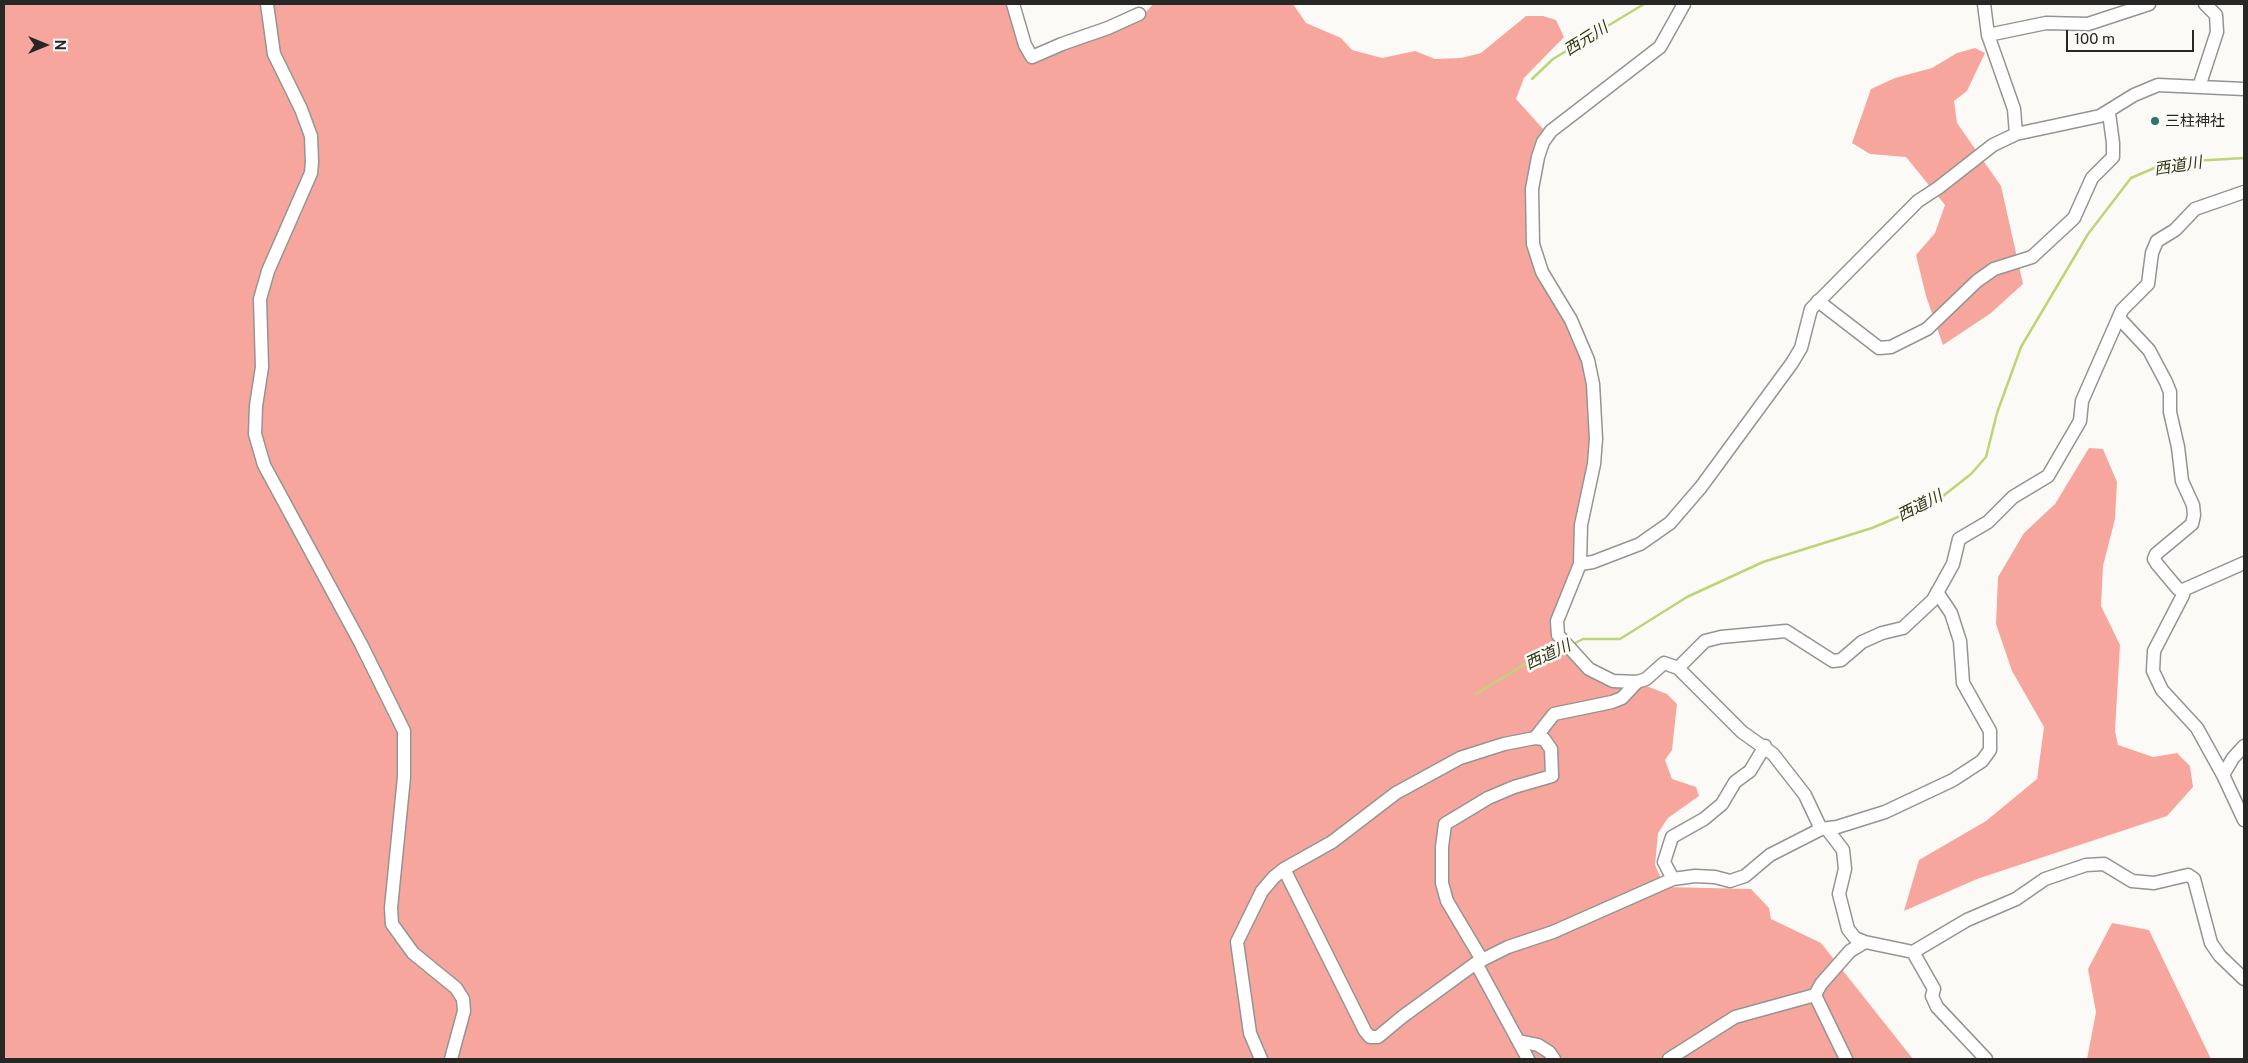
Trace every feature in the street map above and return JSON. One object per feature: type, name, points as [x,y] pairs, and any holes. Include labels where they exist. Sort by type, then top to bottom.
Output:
[{"type":"street","points":[[267,4],[274,54],[311,136],[312,162],[311,174],[268,271],[260,299],[262,362],[256,406],[255,434],[264,465],[361,644],[404,731],[404,777],[391,908],[392,924],[413,953],[456,988],[462,999],[464,1011],[451,1059]]},
{"type":"street","points":[[1013,4],[1025,45],[1032,57],[1108,28],[1139,7]]},
{"type":"street","points":[[1684,4],[1660,47],[1551,131],[1543,142],[1534,176],[1533,244],[1542,272],[1571,320],[1588,360],[1593,384],[1594,464],[1581,524],[1580,564],[1557,621],[1561,639],[1589,669],[1602,677],[1614,681],[1637,682],[1646,679],[1664,663],[1678,668],[1742,732],[1766,746],[1805,795],[1824,829],[1843,850],[1845,869],[1839,894],[1848,929],[1855,938],[1865,942],[1913,952],[1967,920],[2016,899],[2045,880],[2086,865],[2104,864],[2132,881],[2154,883],[2188,875],[2194,879],[2211,943],[2220,956],[2244,979]]},
{"type":"street","points":[[1984,4],[1988,34],[2014,109],[2016,134]]},
{"type":"street","points":[[1988,34],[2046,23],[2088,24],[2149,4]]},
{"type":"street","points":[[2199,87],[2217,32],[2216,16],[2205,4]]},
{"type":"street","points":[[1580,564],[1593,562],[1640,544],[1670,523],[1701,487],[1792,363],[1800,348],[1811,309],[1918,201],[1938,188],[1993,145],[2016,134],[2108,113],[2134,95],[2158,85],[2244,89]]},
{"type":"street","points":[[1818,301],[1879,348],[1891,347],[1927,329],[1977,281],[1994,268],[2032,257],[2074,218],[2092,178],[2113,157],[2113,143],[2108,113]]},
{"type":"street","points":[[1678,668],[1705,641],[1721,637],[1786,631],[1796,635],[1832,661],[1841,660],[1862,642],[1882,633],[1903,628],[1932,600],[1953,564],[1959,539],[1988,522],[2013,497],[2048,476],[2080,421],[2082,402],[2119,318],[2129,301],[2148,284],[2152,253],[2157,241],[2175,230],[2195,209],[2244,192]]},
{"type":"street","points":[[2119,318],[2149,350],[2170,392],[2170,412],[2178,447],[2182,481],[2193,505],[2194,515],[2192,524],[2156,554],[2154,559],[2178,589],[2183,590],[2244,563]]},
{"type":"street","points":[[2183,590],[2183,595],[2154,651],[2153,671],[2162,690],[2197,728],[2223,774],[2244,820]]},
{"type":"street","points":[[1284,869],[1361,1023],[1370,1037],[1381,1036],[1402,1017],[1479,962],[1508,947],[1553,932],[1673,879],[1695,876],[1715,877],[1730,881],[1745,876],[1770,855],[1824,829],[1885,812],[1953,780],[1987,757],[1991,740],[1990,731],[1963,683],[1960,641],[1951,613],[1937,592]]},
{"type":"street","points":[[1535,738],[1554,714],[1612,702],[1622,698],[1637,682]]},
{"type":"street","points":[[1261,1059],[1250,1033],[1237,942],[1262,891],[1284,869],[1332,842],[1396,793],[1460,758],[1504,744],[1535,738],[1544,739],[1551,749],[1552,776],[1514,787],[1488,798],[1445,824],[1442,847],[1442,883],[1447,901],[1528,1059]]},
{"type":"street","points":[[1673,879],[1664,862],[1672,838],[1704,819],[1722,804],[1735,782],[1750,771],[1766,746]]},
{"type":"street","points":[[2223,774],[2233,758],[2244,746]]},
{"type":"street","points":[[1669,1059],[1735,1017],[1815,995],[1821,984],[1850,952],[1865,942]]},
{"type":"street","points":[[1913,952],[1934,989],[1932,996],[1937,1007],[1986,1059]]},
{"type":"street","points":[[1815,995],[1846,1059]]},
{"type":"street","points":[[1519,1040],[1538,1045],[1549,1052],[1554,1059]]},
{"type":"shaded area","points":[[4,4],[1011,4],[1026,56],[1139,20],[1153,4],[1293,4],[1306,23],[1341,38],[1352,50],[1382,58],[1415,51],[1435,59],[1461,58],[1481,53],[1526,16],[1543,16],[1556,20],[1564,37],[1524,78],[1516,99],[1545,131],[1528,240],[1574,332],[1589,373],[1590,462],[1572,573],[1553,615],[1571,657],[1667,694],[1677,704],[1672,750],[1665,760],[1672,779],[1696,787],[1699,796],[1668,818],[1658,833],[1655,865],[1665,887],[1751,889],[1769,908],[1771,919],[1821,943],[1913,1059],[4,1059]]},
{"type":"shaded area","points":[[1975,48],[1985,53],[1967,91],[1954,101],[1957,123],[2001,186],[2023,284],[1991,313],[1943,345],[1926,296],[1916,255],[1935,233],[1945,205],[1906,157],[1870,154],[1852,143],[1871,89],[1895,78],[1932,68],[1957,53]]},
{"type":"shaded area","points":[[2089,448],[2103,449],[2117,482],[2115,519],[2103,566],[2101,606],[2120,645],[2115,731],[2118,745],[2153,757],[2177,753],[2190,766],[2193,787],[2167,816],[1977,879],[1904,911],[1919,860],[1986,821],[2037,779],[2044,727],[2012,671],[1996,624],[1998,577],[2024,533],[2055,504]]},
{"type":"shaded area","points":[[2112,923],[2149,930],[2211,1059],[2087,1059],[2096,1012],[2088,969]]},
{"type":"waterway","name":"西元川","points":[[1532,79],[1553,59],[1644,4]]},
{"type":"waterway","name":"西道川","points":[[1573,644],[1583,639],[1620,639],[1687,597],[1763,562],[1872,528],[1938,500],[1971,474],[1986,457],[1997,413],[2021,347],[2088,234],[2131,178],[2159,166],[2193,161],[2244,158]]},
{"type":"waterway","name":"西道川","points":[[1476,694],[1527,663],[1563,648]]},
{"type":"place","name":"三柱神社","points":[[2155,121]]}]
